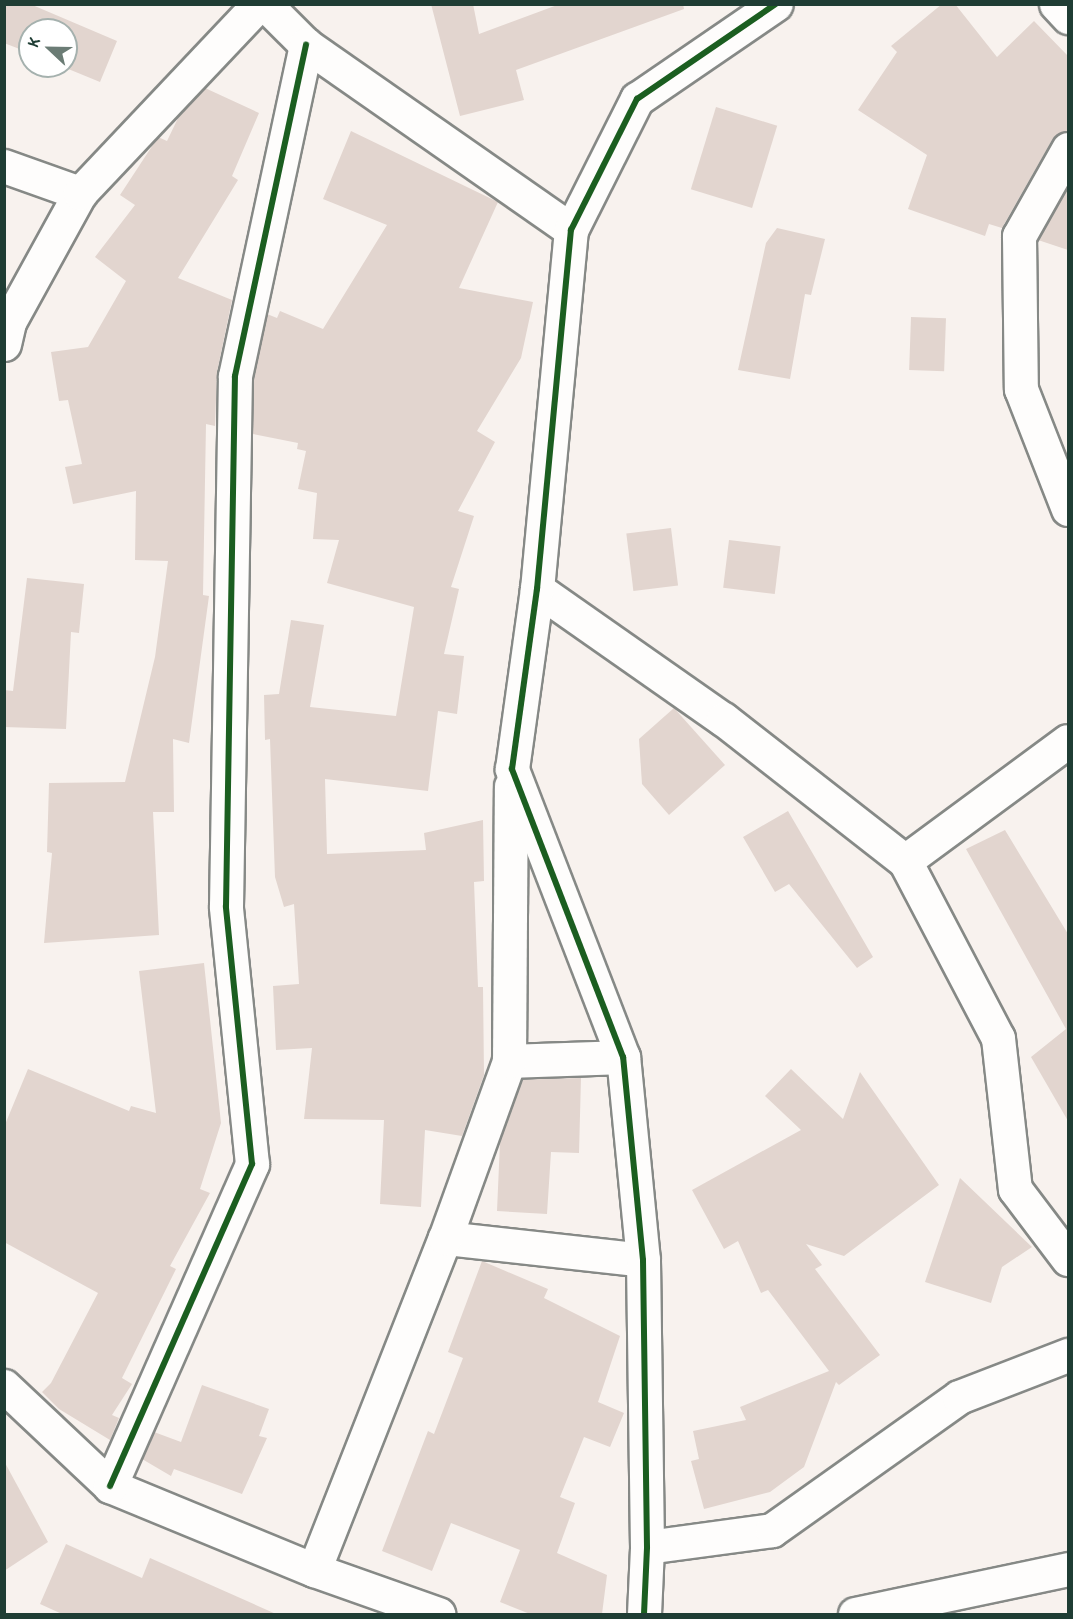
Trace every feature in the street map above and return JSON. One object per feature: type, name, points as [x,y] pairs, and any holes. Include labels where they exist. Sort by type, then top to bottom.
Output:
[{"type":"street","points":[[4,344],[9,322],[80,193],[259,4]]},
{"type":"street","points":[[265,4],[306,45],[572,230]]},
{"type":"street","points":[[314,1570],[445,1238],[509,1061],[512,769],[537,589],[572,230],[637,99],[776,4]]},
{"type":"street","points":[[1056,4],[1068,17]]},
{"type":"street","points":[[110,1486],[252,1164],[226,906],[235,376],[306,45]]},
{"type":"street","points":[[1068,149],[1019,236],[1021,389],[1068,509]]},
{"type":"street","points":[[4,166],[80,193]]},
{"type":"street","points":[[537,589],[723,719],[905,861],[998,1038],[1015,1189],[1068,1259]]},
{"type":"street","points":[[905,861],[1068,741]]},
{"type":"street","points":[[512,769],[623,1057],[643,1260],[648,1547],[644,1614]]},
{"type":"street","points":[[509,1061],[623,1057]]},
{"type":"street","points":[[445,1238],[643,1260]]},
{"type":"street","points":[[648,1547],[772,1530],[959,1397],[1068,1355]]},
{"type":"street","points":[[4,1386],[110,1486],[314,1570],[438,1614]]},
{"type":"street","points":[[855,1614],[1068,1569]]},
{"type":"building","points":[[4,4],[30,4],[63,18],[18,18],[18,48],[4,43]]},
{"type":"building","points":[[431,4],[473,4],[479,34],[560,4],[683,4],[684,9],[516,70],[524,100],[460,116]]},
{"type":"building","points":[[942,4],[955,4],[997,57],[1034,21],[1068,56],[1068,130],[1052,140],[1002,228],[989,224],[985,236],[908,209],[927,155],[858,110],[897,52],[891,46]]},
{"type":"building","points":[[78,24],[117,41],[100,82],[78,73]]},
{"type":"building","points":[[205,88],[259,113],[232,176],[238,180],[178,278],[232,300],[217,372],[215,426],[206,424],[203,595],[209,596],[189,743],[173,739],[174,812],[153,812],[159,935],[44,943],[52,853],[47,852],[49,783],[125,782],[155,657],[168,561],[135,560],[136,491],[73,504],[65,467],[82,464],[68,400],[59,401],[51,352],[88,347],[126,281],[95,257],[135,205],[120,195],[158,137],[167,141],[179,116]]},
{"type":"building","points":[[716,107],[777,126],[752,208],[691,189]]},
{"type":"building","points":[[351,131],[498,202],[459,288],[533,302],[521,358],[477,431],[495,442],[458,511],[474,516],[451,587],[459,589],[444,654],[464,656],[457,714],[438,711],[428,791],[325,779],[327,854],[426,850],[424,833],[483,820],[484,881],[474,882],[478,987],[483,987],[484,1075],[462,1136],[425,1130],[421,1207],[380,1204],[384,1120],[304,1119],[312,1048],[276,1050],[273,986],[299,984],[294,904],[284,907],[275,877],[270,739],[265,740],[264,695],[279,694],[291,620],[324,625],[310,707],[396,716],[414,607],[327,583],[339,540],[313,539],[317,493],[298,489],[306,451],[297,449],[298,443],[253,434],[254,378],[267,314],[277,318],[280,311],[323,329],[387,225],[323,199]]},
{"type":"building","points":[[1068,186],[1068,250],[1038,240]]},
{"type":"building","points":[[777,228],[825,239],[811,295],[805,294],[790,379],[738,370],[766,243]]},
{"type":"building","points":[[911,317],[946,318],[944,371],[909,370]]},
{"type":"building","points":[[671,528],[678,586],[633,591],[626,533]]},
{"type":"building","points":[[729,540],[781,546],[775,594],[723,588]]},
{"type":"building","points":[[27,578],[84,584],[79,633],[71,632],[66,729],[4,727],[4,690],[13,691]]},
{"type":"building","points":[[674,708],[725,765],[669,815],[642,784],[639,739]]},
{"type":"building","points":[[788,811],[873,957],[857,968],[789,884],[775,892],[743,837]]},
{"type":"building","points":[[1005,830],[1068,934],[1068,1121],[1031,1057],[1066,1029],[966,849]]},
{"type":"building","points":[[204,963],[221,1123],[200,1189],[210,1193],[170,1266],[176,1269],[122,1378],[132,1384],[112,1415],[119,1418],[110,1440],[59,1409],[42,1392],[51,1383],[98,1293],[4,1242],[4,1127],[28,1069],[129,1111],[131,1106],[156,1113],[139,971]]},
{"type":"building","points":[[791,1069],[843,1119],[860,1072],[939,1185],[844,1256],[806,1244],[822,1265],[815,1269],[880,1355],[839,1385],[836,1382],[804,1467],[770,1492],[704,1509],[691,1461],[699,1459],[693,1431],[746,1420],[740,1407],[829,1371],[768,1290],[761,1293],[738,1241],[724,1249],[692,1190],[801,1130],[765,1096]]},
{"type":"building","points":[[581,1078],[579,1153],[551,1152],[547,1214],[497,1211],[500,1142],[522,1079]]},
{"type":"building","points":[[960,1178],[1032,1247],[1002,1267],[991,1303],[925,1282]]},
{"type":"building","points":[[482,1261],[548,1289],[544,1298],[620,1336],[598,1402],[624,1413],[610,1447],[584,1437],[560,1497],[575,1503],[557,1553],[607,1575],[602,1614],[530,1614],[500,1602],[520,1550],[451,1523],[432,1571],[382,1551],[428,1431],[434,1434],[463,1358],[448,1352]]},
{"type":"building","points":[[202,1385],[269,1409],[259,1436],[267,1438],[242,1494],[174,1469],[171,1476],[142,1459],[154,1432],[181,1442]]},
{"type":"building","points":[[4,1461],[48,1542],[4,1571]]},
{"type":"building","points":[[66,1544],[142,1578],[150,1558],[276,1614],[62,1614],[40,1604]]},
{"type":"cycle path","points":[[644,1614],[647,1547],[643,1260],[623,1057],[512,769],[537,589],[571,230],[637,99],[776,4]]},
{"type":"cycle path","points":[[110,1486],[252,1164],[226,906],[235,376],[306,45]]}]
